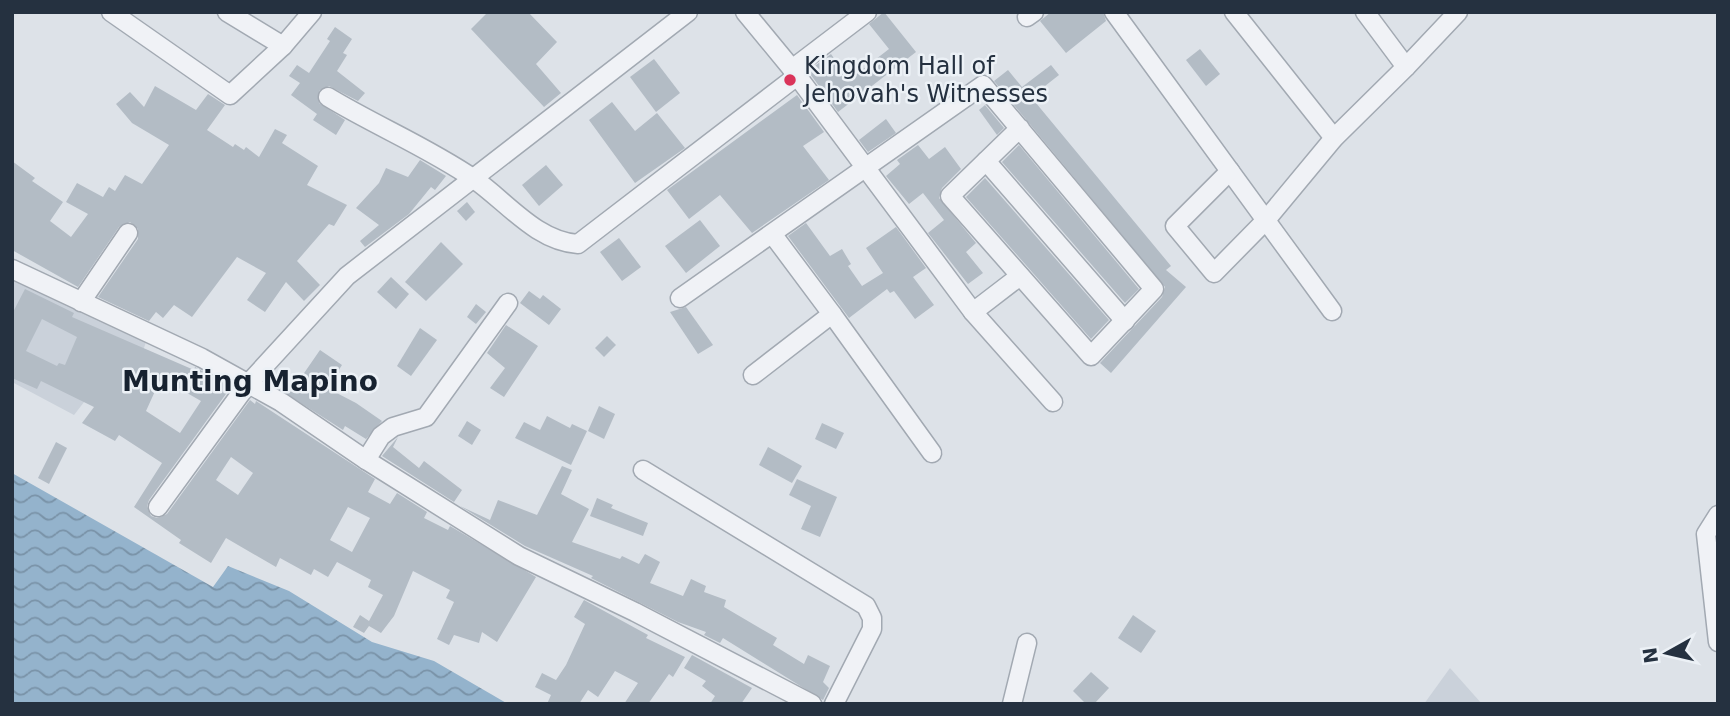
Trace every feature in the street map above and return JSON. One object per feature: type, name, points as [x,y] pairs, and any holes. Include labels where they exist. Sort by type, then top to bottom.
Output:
[{"type":"street","points":[[111,12],[230,95],[283,46],[312,12]]},
{"type":"street","points":[[228,12],[283,46]]},
{"type":"street","points":[[158,508],[247,385],[346,276],[688,12]]},
{"type":"street","points":[[745,12],[795,73],[973,312],[1054,402]]},
{"type":"street","points":[[328,97],[473,178],[541,232],[560,243],[578,244],[795,73],[867,12]]},
{"type":"street","points":[[1114,12],[1332,311]]},
{"type":"street","points":[[1234,12],[1334,138]]},
{"type":"street","points":[[1365,12],[1406,67]]},
{"type":"street","points":[[1230,171],[1174,226],[1214,273],[1266,220],[1334,138],[1458,12]]},
{"type":"street","points":[[680,298],[983,85],[1020,128],[1154,289],[1091,356],[950,196],[1020,128]]},
{"type":"street","points":[[986,161],[1125,321]]},
{"type":"street","points":[[81,302],[128,233]]},
{"type":"street","points":[[772,235],[932,453]]},
{"type":"street","points":[[12,269],[202,358],[281,402],[366,460],[519,556],[784,697],[812,704]]},
{"type":"street","points":[[973,312],[1020,276]]},
{"type":"street","points":[[366,460],[381,436],[393,427],[426,417],[508,303]]},
{"type":"street","points":[[753,375],[832,314]]},
{"type":"street","points":[[643,470],[866,606],[872,618],[872,629],[834,704]]},
{"type":"street","points":[[1718,515],[1706,534],[1718,642]]},
{"type":"street","points":[[1012,704],[1027,643]]},
{"type":"shaded area","points":[[12,279],[146,342],[128,395],[98,384],[74,415],[12,382]]},
{"type":"shaded area","points":[[1450,668],[1482,704],[1424,704]]},
{"type":"water","points":[[12,473],[213,587],[228,566],[289,591],[372,642],[434,661],[508,704],[12,704]]},
{"type":"building","points":[[488,12],[528,12],[557,42],[536,64],[561,93],[544,107],[471,29]]},
{"type":"building","points":[[884,12],[916,52],[838,112],[808,71],[831,54],[849,80],[889,49],[869,24]]},
{"type":"building","points":[[1051,12],[1103,12],[1106,21],[1066,53],[1040,21]]},
{"type":"building","points":[[335,27],[352,39],[343,53],[347,55],[337,71],[365,93],[358,101],[329,86],[319,91],[319,103],[345,120],[336,135],[313,120],[317,114],[291,95],[300,83],[289,76],[297,65],[309,73],[330,41],[327,39]]},
{"type":"building","points":[[1200,49],[1220,74],[1206,86],[1186,60]]},
{"type":"building","points":[[654,59],[680,93],[656,112],[630,77]]},
{"type":"building","points":[[1051,65],[1059,75],[1031,97],[1171,266],[1166,270],[1186,287],[1111,373],[1100,363],[1162,297],[1165,287],[994,81],[1008,70],[1022,87]]},
{"type":"building","points":[[155,86],[196,110],[208,94],[225,105],[207,130],[233,147],[235,144],[244,150],[246,147],[259,157],[275,129],[287,135],[282,143],[318,166],[307,185],[347,205],[334,226],[329,224],[297,261],[320,285],[304,301],[286,282],[265,312],[247,300],[266,273],[237,257],[192,317],[174,305],[163,318],[156,312],[149,321],[98,297],[138,239],[138,229],[130,222],[119,227],[78,287],[12,250],[12,161],[35,178],[32,181],[63,202],[50,221],[71,237],[88,214],[66,202],[77,183],[103,197],[109,187],[115,191],[125,175],[142,184],[169,145],[132,123],[116,104],[130,92],[144,107]]},
{"type":"building","points":[[797,95],[824,132],[803,146],[829,180],[752,233],[720,195],[689,219],[667,190]]},
{"type":"building","points":[[612,102],[635,131],[657,113],[685,148],[635,183],[589,120]]},
{"type":"building","points":[[985,105],[1004,128],[997,135],[979,110]]},
{"type":"building","points":[[886,119],[896,133],[868,152],[859,140]]},
{"type":"building","points":[[918,145],[929,159],[945,147],[961,169],[942,188],[939,198],[976,243],[966,252],[983,273],[968,284],[928,233],[944,220],[923,193],[909,204],[886,176],[900,164],[897,160]]},
{"type":"building","points":[[1019,145],[1139,289],[1125,303],[1002,162]]},
{"type":"building","points":[[420,160],[446,176],[435,190],[431,187],[409,214],[365,247],[360,241],[379,225],[356,208],[379,183],[386,168],[408,177]]},
{"type":"building","points":[[546,165],[563,185],[539,206],[522,185]]},
{"type":"building","points":[[985,178],[1109,320],[1091,339],[966,197]]},
{"type":"building","points":[[467,202],[475,212],[466,221],[457,211]]},
{"type":"building","points":[[700,220],[720,246],[686,273],[665,246]]},
{"type":"building","points":[[806,223],[830,256],[842,249],[851,264],[848,266],[862,286],[883,273],[866,248],[896,227],[926,268],[913,277],[934,305],[915,319],[894,291],[890,293],[887,289],[849,318],[788,236]]},
{"type":"building","points":[[619,238],[641,267],[622,281],[600,252]]},
{"type":"building","points":[[441,242],[463,264],[426,301],[405,282]]},
{"type":"building","points":[[391,277],[409,294],[396,309],[377,292]]},
{"type":"building","points":[[25,289],[74,313],[72,317],[194,370],[195,367],[231,387],[149,500],[147,506],[151,516],[157,518],[167,514],[250,400],[255,404],[256,401],[375,479],[368,492],[390,504],[397,493],[427,512],[424,518],[448,530],[450,526],[536,577],[497,642],[482,632],[479,643],[454,635],[449,645],[437,639],[454,602],[446,598],[450,590],[413,571],[394,616],[381,633],[369,626],[364,633],[353,627],[360,615],[369,621],[383,595],[368,587],[371,580],[337,562],[328,577],[314,569],[311,575],[280,558],[276,567],[226,538],[211,563],[179,543],[181,540],[134,507],[162,463],[119,435],[115,441],[82,423],[94,407],[41,381],[37,389],[12,378],[12,314]],"holes":[[[42,319],[77,337],[65,365],[59,363],[57,366],[26,351]],[[161,378],[201,401],[180,433],[146,411]],[[231,457],[253,473],[238,495],[216,480]],[[348,507],[370,518],[352,552],[330,540]]]},
{"type":"building","points":[[529,291],[540,299],[543,295],[561,309],[549,325],[520,303]]},
{"type":"building","points":[[476,304],[486,312],[476,324],[467,317]]},
{"type":"building","points":[[686,307],[713,345],[698,354],[670,312]]},
{"type":"building","points":[[506,325],[538,346],[504,397],[490,388],[505,368],[487,353]]},
{"type":"building","points":[[420,328],[437,340],[411,376],[397,366]]},
{"type":"building","points":[[607,336],[616,345],[604,357],[595,348]]},
{"type":"building","points":[[320,350],[342,365],[327,388],[382,421],[366,439],[345,426],[343,430],[268,382],[270,379],[291,392]]},
{"type":"building","points":[[599,406],[615,414],[604,439],[588,431]]},
{"type":"building","points":[[547,416],[570,428],[572,424],[587,431],[571,465],[515,438],[524,422],[540,430]]},
{"type":"building","points":[[467,421],[481,430],[472,445],[458,436]]},
{"type":"building","points":[[822,423],[844,433],[836,449],[815,439]]},
{"type":"building","points":[[398,437],[393,447],[419,468],[424,461],[462,490],[454,502],[382,456]]},
{"type":"building","points":[[56,442],[67,448],[49,484],[38,478]]},
{"type":"building","points":[[768,447],[802,466],[792,483],[759,465]]},
{"type":"building","points":[[562,466],[572,470],[561,494],[589,509],[572,542],[620,559],[622,556],[639,564],[645,554],[660,562],[650,583],[683,596],[691,579],[706,586],[704,592],[726,600],[724,607],[777,638],[773,645],[804,664],[808,655],[830,666],[823,682],[829,688],[823,700],[723,638],[720,643],[704,635],[706,632],[678,622],[591,578],[593,576],[525,546],[460,506],[490,520],[498,500],[537,515]]},
{"type":"building","points":[[797,479],[837,497],[820,537],[801,529],[811,506],[789,495]]},
{"type":"building","points":[[597,498],[613,505],[611,508],[648,523],[643,536],[590,516]]},
{"type":"building","points":[[584,600],[648,635],[646,638],[685,657],[673,677],[669,674],[648,704],[624,704],[638,683],[615,671],[598,697],[588,690],[579,704],[547,704],[551,695],[535,687],[542,673],[556,680],[566,665],[585,624],[574,617]]},
{"type":"building","points":[[1133,615],[1156,631],[1141,653],[1118,638]]},
{"type":"building","points":[[692,655],[752,688],[741,704],[710,704],[715,696],[702,686],[706,681],[684,668]]},
{"type":"building","points":[[1091,672],[1109,688],[1094,704],[1086,704],[1073,691]]},
{"type":"place","name":"Kingdom Hall of Jehovah's Witnesses","points":[[790,80]]},
{"type":"district","name":"Munting Mapino","points":[[250,381]]}]
